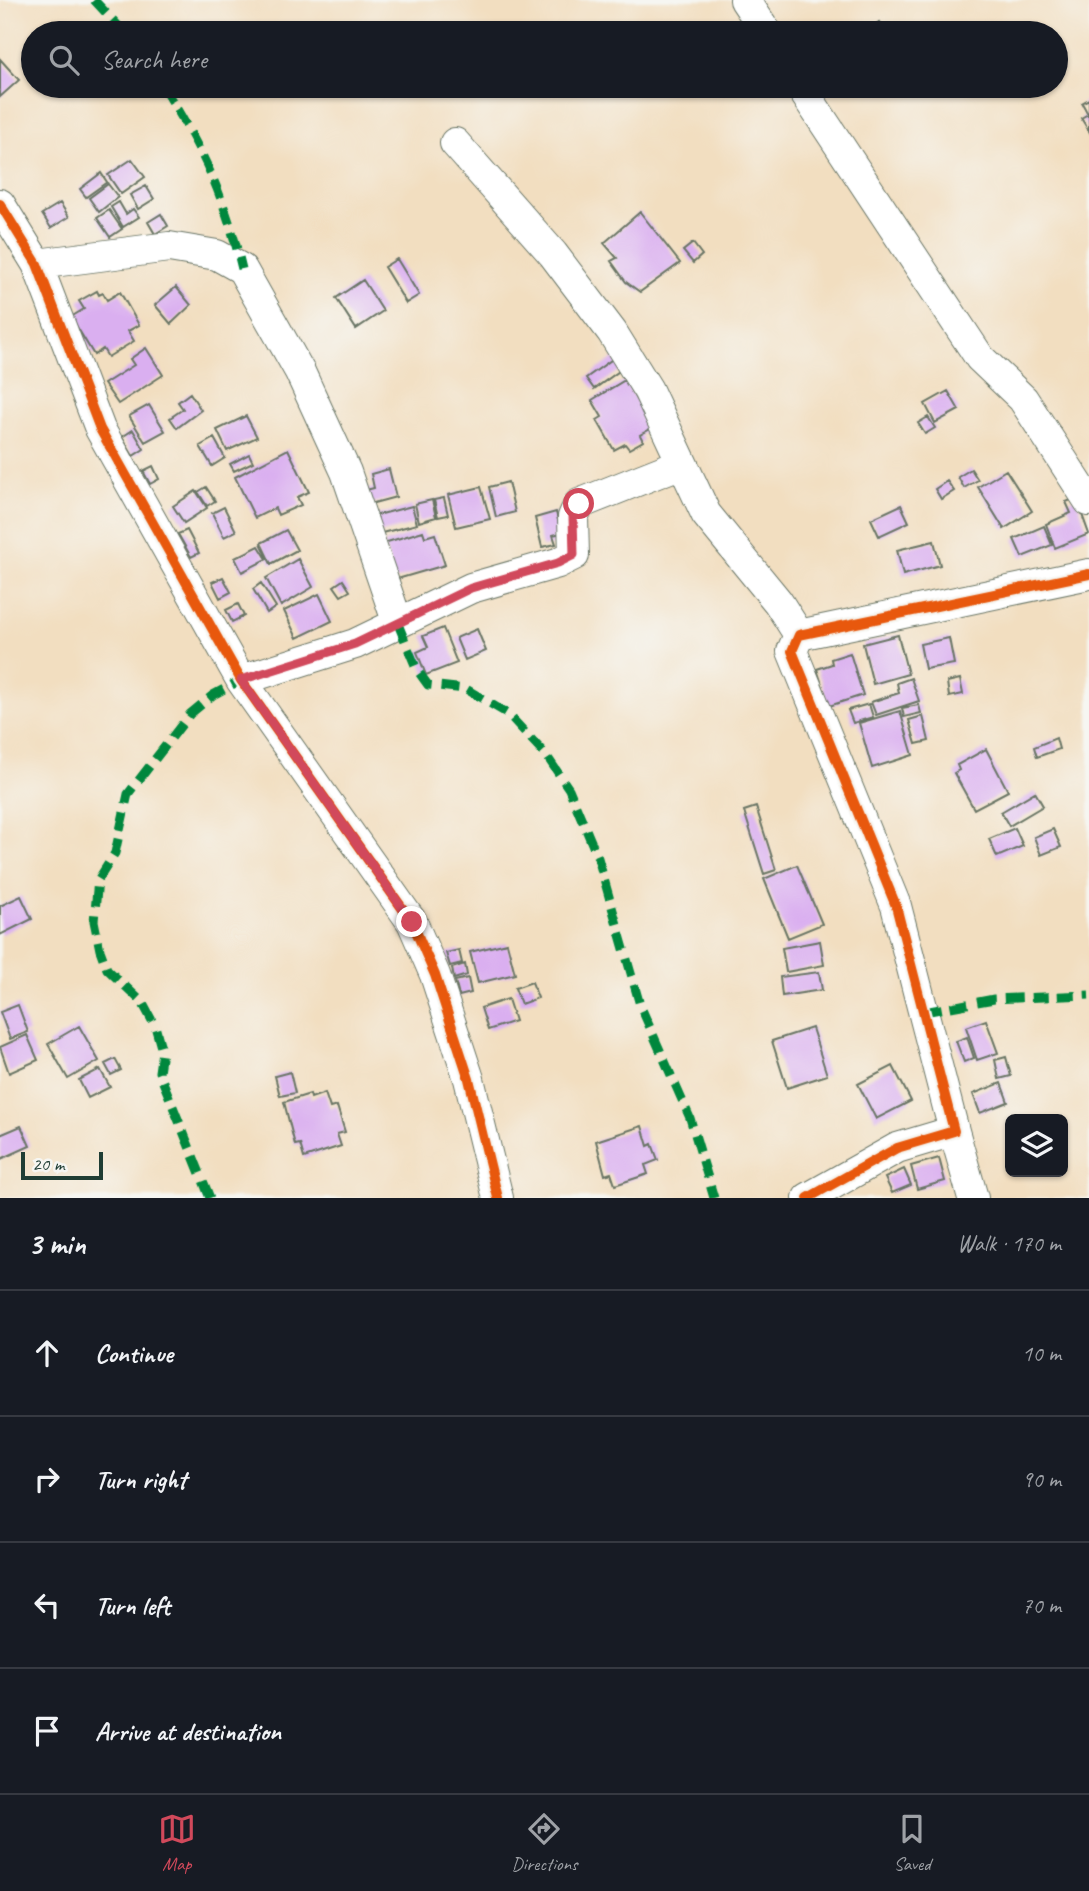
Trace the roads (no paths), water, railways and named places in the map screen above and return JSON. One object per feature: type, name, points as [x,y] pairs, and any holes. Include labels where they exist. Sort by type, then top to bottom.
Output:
[{"type":"street","points":[[745,0],[759,21]]},
{"type":"street","points":[[808,98],[980,358],[1023,399],[1089,501]]},
{"type":"street","points":[[455,143],[553,254],[612,332],[648,390],[706,514],[779,602],[799,635]]},
{"type":"street","points":[[0,204],[37,264],[100,429],[241,680],[412,922],[435,975],[469,1079],[498,1198]]},
{"type":"street","points":[[37,264],[169,247],[217,255],[242,269],[300,372],[346,472],[398,624]]},
{"type":"street","points":[[241,680],[355,644],[471,588],[558,563],[574,555],[573,517],[579,504],[682,463]]},
{"type":"street","points":[[799,635],[1089,574]]},
{"type":"street","points":[[799,635],[792,651],[896,906],[972,1198]]},
{"type":"street","points":[[807,1198],[897,1148],[954,1131]]}]
